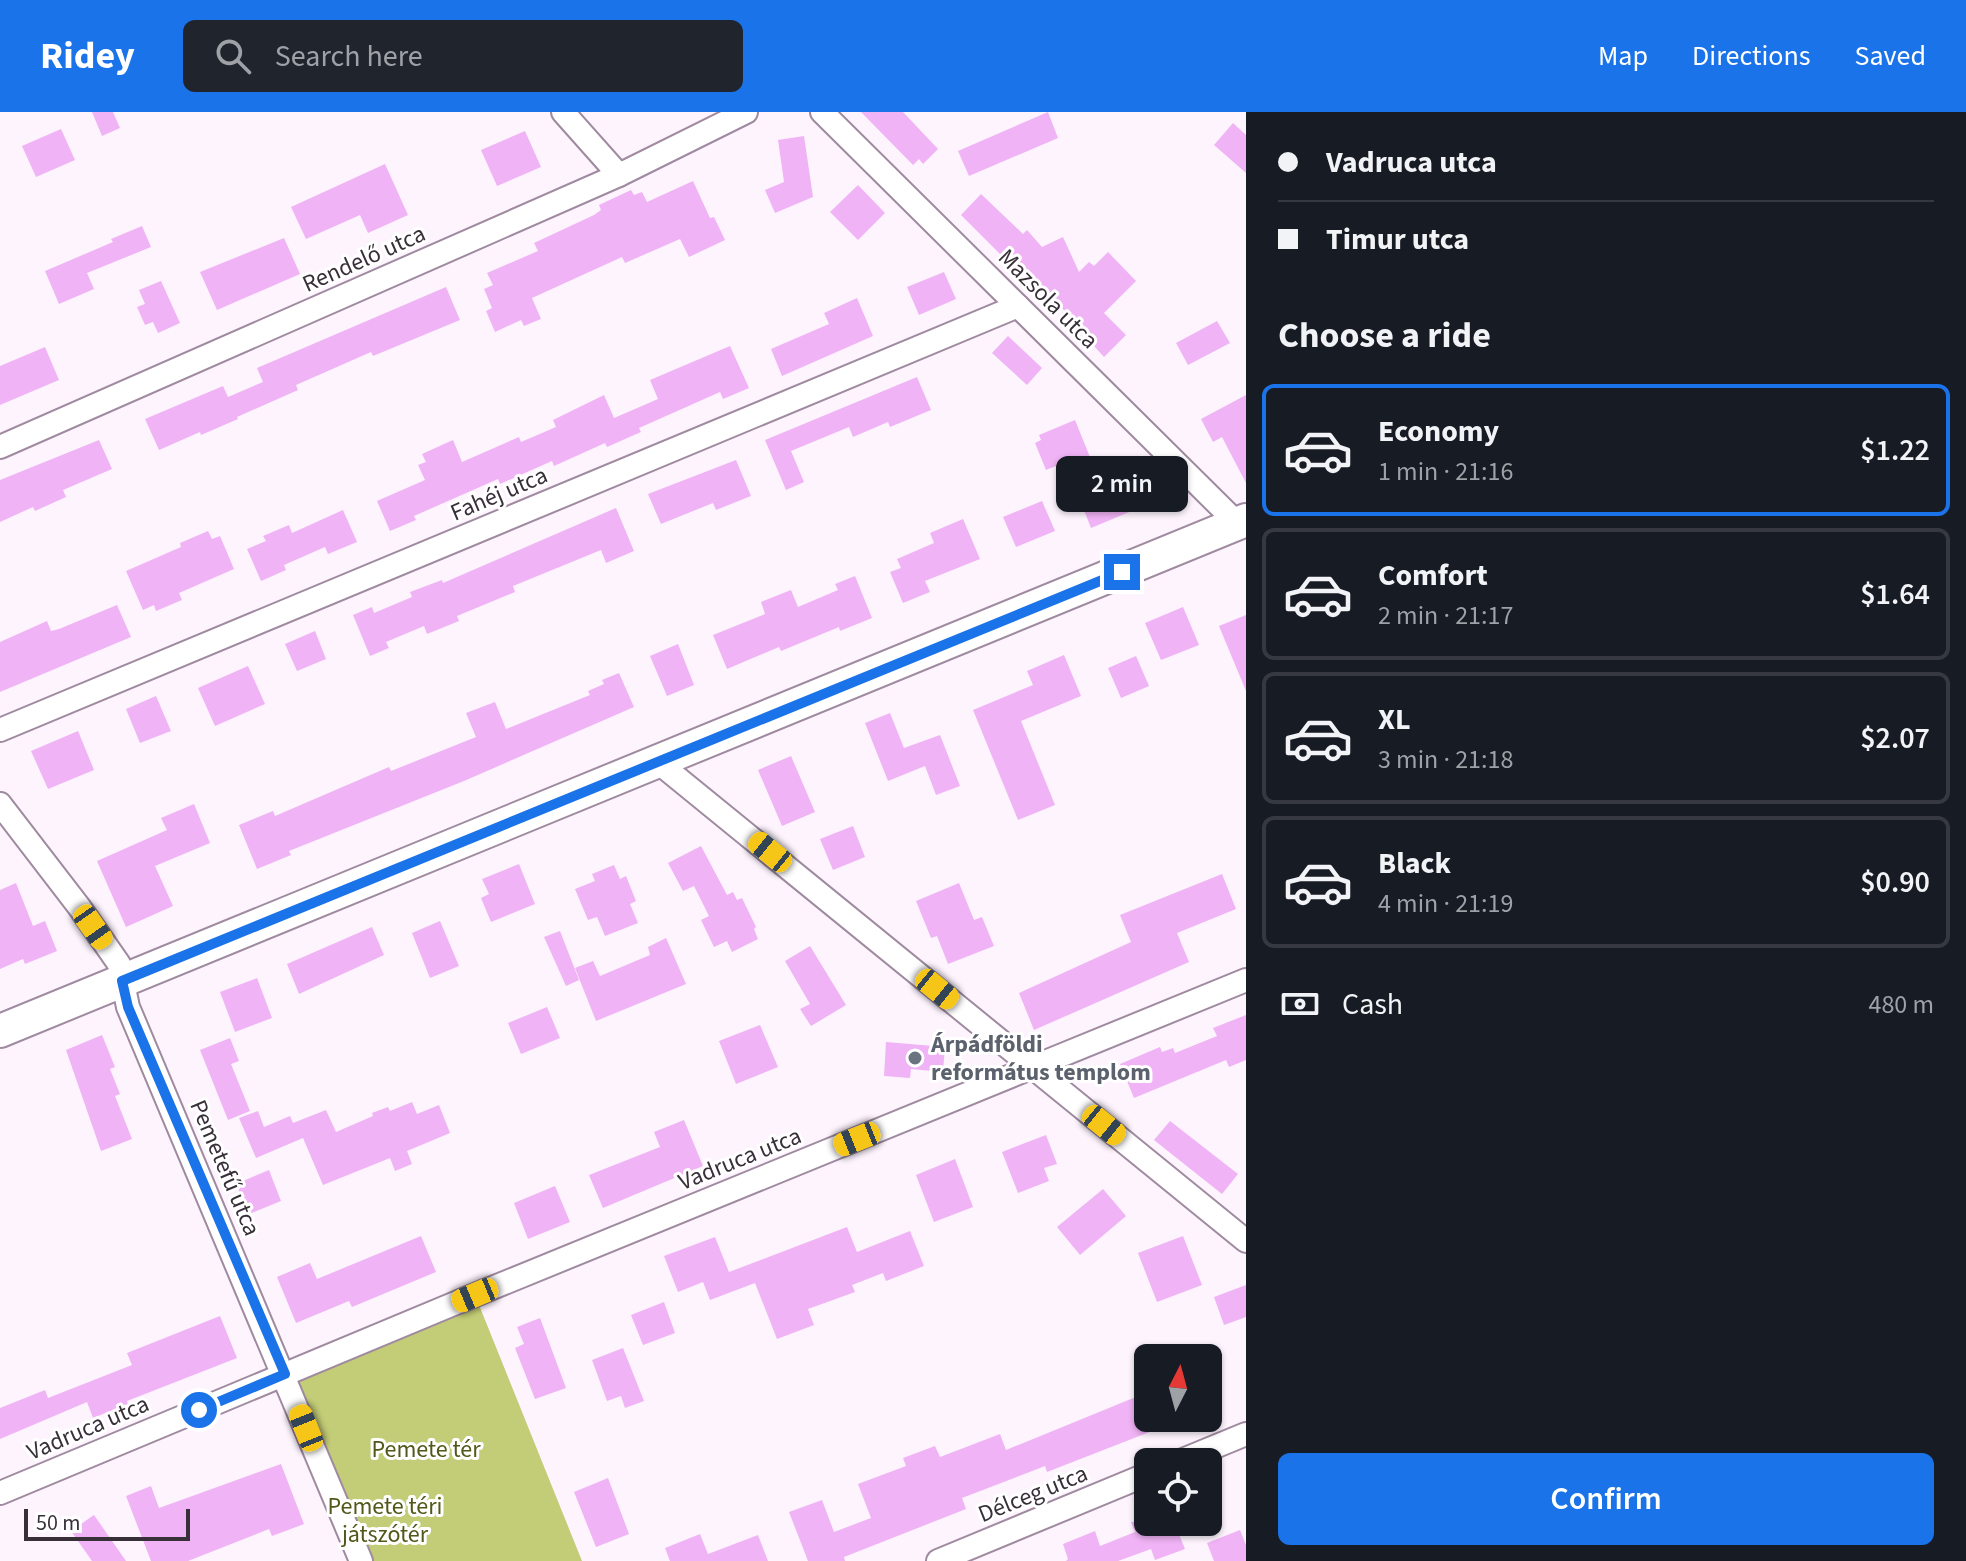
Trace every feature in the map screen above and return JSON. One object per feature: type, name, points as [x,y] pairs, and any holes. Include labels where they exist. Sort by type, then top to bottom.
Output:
[{"type":"street","points":[[563,112],[619,175]]},
{"type":"street","name":"Rendelő utca","points":[[0,447],[619,175],[746,112]]},
{"type":"street","name":"Mazsola utca","points":[[822,112],[1242,522]]},
{"type":"street","name":"Fahéj utca","points":[[0,730],[1018,306]]},
{"type":"street","points":[[0,1031],[1242,522]]},
{"type":"street","points":[[659,763],[1246,1241]]},
{"type":"street","name":"Pemetefű utca","points":[[0,804],[119,964],[128,1007],[285,1374]]},
{"type":"street","name":"Vadruca utca","points":[[0,1493],[1246,980]]},
{"type":"street","points":[[285,1374],[361,1561]]},
{"type":"street","points":[[1212,1448],[1246,1434]]},
{"type":"street","name":"Délceg utca","points":[[938,1561],[1134,1480]]},
{"type":"green space","name":"Pemete tér","points":[[475,1295],[582,1561],[361,1561],[285,1374]]},
{"type":"building","points":[[92,112],[113,112],[120,128],[102,136]]},
{"type":"building","points":[[861,112],[903,112],[938,149],[923,164],[919,159],[913,165]]},
{"type":"building","points":[[1048,112],[1058,138],[969,176],[958,151]]},
{"type":"building","points":[[1233,123],[1246,135],[1246,173],[1214,145]]},
{"type":"building","points":[[61,129],[75,160],[36,177],[22,146]]},
{"type":"building","points":[[525,131],[541,167],[497,186],[481,150]]},
{"type":"building","points":[[804,136],[813,197],[775,213],[765,190],[784,182],[778,140]]},
{"type":"building","points":[[385,164],[408,215],[368,233],[360,215],[306,239],[291,207]]},
{"type":"building","points":[[693,181],[710,218],[714,217],[725,240],[689,257],[680,239],[625,263],[622,257],[532,298],[541,319],[524,326],[521,320],[495,332],[486,311],[492,308],[484,289],[493,285],[487,273],[538,251],[534,243],[594,215],[601,210],[599,205],[631,190],[634,195],[642,192],[647,202]]},
{"type":"building","points":[[858,185],[885,213],[858,240],[830,212]]},
{"type":"building","points":[[981,194],[1023,234],[1027,230],[1042,247],[1063,237],[1079,272],[1089,262],[1094,266],[1108,252],[1136,281],[1104,313],[1126,335],[1104,357],[1084,335],[1086,333],[1032,277],[1026,280],[961,215]]},
{"type":"building","points":[[142,226],[151,247],[87,273],[94,289],[59,304],[45,271]]},
{"type":"building","points":[[284,238],[300,274],[217,310],[200,272]]},
{"type":"building","points":[[944,272],[956,299],[919,315],[907,287]]},
{"type":"building","points":[[161,281],[180,323],[158,333],[153,322],[145,325],[137,307],[145,304],[139,290]]},
{"type":"building","points":[[446,287],[460,320],[373,356],[371,352],[296,385],[298,390],[238,419],[159,450],[145,419],[223,386],[228,397],[263,382],[257,368]]},
{"type":"building","points":[[857,298],[873,336],[782,376],[771,349],[829,324],[824,313]]},
{"type":"building","points":[[1217,321],[1230,343],[1188,365],[1176,343]]},
{"type":"building","points":[[1008,336],[1042,368],[1027,385],[992,353]]},
{"type":"building","points":[[730,346],[749,388],[723,399],[720,392],[639,428],[641,432],[607,447],[605,443],[554,466],[552,461],[500,484],[498,479],[414,516],[416,520],[390,531],[377,501],[425,480],[418,465],[426,462],[422,454],[453,440],[462,462],[519,437],[521,442],[556,427],[553,420],[604,395],[614,418],[658,399],[650,380]]},
{"type":"building","points":[[45,347],[59,380],[0,405],[0,366]]},
{"type":"building","points":[[917,377],[931,410],[890,427],[888,422],[853,437],[849,427],[791,451],[804,482],[786,490],[765,440]]},
{"type":"building","points":[[1246,395],[1246,483],[1222,437],[1213,442],[1201,419]]},
{"type":"building","points":[[1075,420],[1098,477],[1126,466],[1134,484],[1137,482],[1146,505],[1091,528],[1082,505],[1088,502],[1071,460],[1046,470],[1035,443],[1041,440],[1039,435]]},
{"type":"building","points":[[99,440],[112,469],[63,490],[66,497],[0,522],[0,480]]},
{"type":"building","points":[[736,460],[751,496],[716,510],[713,503],[661,524],[648,494]]},
{"type":"building","points":[[1042,501],[1055,531],[1016,547],[1003,517]]},
{"type":"building","points":[[616,508],[634,551],[606,563],[601,550],[513,586],[515,592],[457,616],[459,621],[427,634],[424,626],[386,642],[389,648],[370,656],[353,615],[372,607],[374,613],[412,597],[410,592],[442,580],[443,583]]},
{"type":"building","points":[[343,510],[357,542],[328,554],[325,547],[284,565],[286,570],[261,581],[247,549],[266,541],[263,536],[289,525],[292,533]]},
{"type":"building","points":[[963,519],[980,559],[925,581],[930,592],[903,603],[890,572],[901,568],[897,559],[934,543],[930,533]]},
{"type":"building","points":[[208,531],[212,539],[220,536],[234,569],[179,593],[182,600],[156,611],[154,605],[143,610],[126,571],[181,547],[180,543]]},
{"type":"building","points":[[855,576],[872,618],[840,631],[839,627],[781,651],[779,647],[727,669],[713,635],[765,614],[761,602],[791,590],[798,607],[838,590],[835,584]]},
{"type":"building","points":[[117,605],[131,637],[0,692],[0,642],[47,621],[51,631]]},
{"type":"building","points":[[1183,607],[1199,645],[1161,660],[1145,623]]},
{"type":"building","points":[[1246,615],[1246,691],[1219,626]]},
{"type":"building","points":[[315,631],[326,659],[297,671],[285,644]]},
{"type":"building","points":[[678,644],[694,685],[667,696],[650,656]]},
{"type":"building","points":[[1064,655],[1081,696],[1021,721],[1055,805],[1018,820],[973,710],[1033,685],[1027,671]]},
{"type":"building","points":[[1136,656],[1149,686],[1121,698],[1108,668]]},
{"type":"building","points":[[248,666],[265,704],[215,726],[198,688]]},
{"type":"building","points":[[619,673],[634,707],[464,781],[289,851],[291,855],[257,869],[239,825],[273,811],[275,816],[389,767],[391,771],[476,737],[466,713],[495,702],[506,729],[590,695],[588,691],[604,684],[602,680]]},
{"type":"building","points":[[156,696],[171,731],[140,743],[126,709]]},
{"type":"building","points":[[890,713],[904,748],[940,735],[960,786],[936,795],[925,766],[888,781],[865,723]]},
{"type":"building","points":[[78,731],[94,770],[48,789],[31,751]]},
{"type":"building","points":[[791,756],[815,812],[782,826],[758,770]]},
{"type":"building","points":[[194,804],[210,843],[155,866],[173,906],[126,927],[97,861],[167,830],[161,818]]},
{"type":"building","points":[[853,826],[865,857],[833,870],[820,839]]},
{"type":"building","points":[[701,846],[727,895],[733,892],[737,900],[742,898],[756,927],[758,939],[732,952],[727,941],[714,947],[701,920],[709,916],[694,886],[683,891],[668,863]]},
{"type":"building","points":[[519,864],[535,904],[491,922],[481,898],[489,894],[482,879]]},
{"type":"building","points":[[614,865],[620,879],[626,876],[636,901],[630,904],[638,923],[605,936],[597,917],[588,920],[575,889],[595,881],[592,874]]},
{"type":"building","points":[[1222,874],[1236,909],[1177,933],[1189,962],[1034,1030],[1019,993],[1131,942],[1120,915]]},
{"type":"building","points":[[16,883],[33,926],[45,921],[57,951],[25,964],[23,959],[0,969],[0,890]]},
{"type":"building","points":[[959,883],[974,920],[982,917],[994,946],[948,964],[937,936],[931,938],[916,901]]},
{"type":"building","points":[[440,921],[459,966],[430,978],[412,933]]},
{"type":"building","points":[[372,927],[384,955],[299,994],[287,964]]},
{"type":"building","points":[[560,931],[579,980],[566,986],[544,937]]},
{"type":"building","points":[[666,938],[686,984],[596,1021],[575,968],[593,961],[600,976],[650,955],[648,947]]},
{"type":"building","points":[[810,946],[846,1005],[811,1026],[800,1009],[810,1004],[785,961]]},
{"type":"building","points":[[257,978],[272,1018],[235,1032],[220,992]]},
{"type":"building","points":[[547,1007],[560,1038],[521,1054],[508,1023]]},
{"type":"building","points":[[1246,1015],[1246,1060],[1229,1067],[1226,1060],[1134,1098],[1120,1064],[1160,1047],[1162,1052],[1173,1048],[1175,1053],[1217,1036],[1213,1028]]},
{"type":"building","points":[[760,1025],[778,1067],[736,1084],[719,1041]]},
{"type":"building","points":[[102,1035],[115,1067],[110,1069],[120,1094],[115,1096],[132,1139],[101,1151],[66,1050]]},
{"type":"building","points":[[230,1038],[239,1061],[231,1064],[250,1111],[228,1120],[200,1050]]},
{"type":"building","name":"Árpádföldi református templom","points":[[886,1042],[945,1047],[943,1072],[911,1069],[910,1078],[884,1076]]},
{"type":"building","points":[[412,1102],[417,1114],[439,1105],[450,1133],[407,1151],[412,1164],[395,1171],[390,1158],[323,1185],[303,1138],[256,1158],[239,1118],[258,1111],[264,1127],[290,1116],[293,1123],[326,1110],[336,1132],[373,1116],[372,1113],[388,1107],[390,1111]]},
{"type":"building","points":[[684,1120],[703,1166],[603,1208],[589,1175],[660,1147],[654,1132]]},
{"type":"building","points":[[1170,1121],[1238,1174],[1222,1194],[1154,1140]]},
{"type":"building","points":[[1046,1135],[1057,1164],[1044,1168],[1049,1181],[1018,1193],[1002,1152]]},
{"type":"building","points":[[955,1159],[973,1207],[934,1222],[916,1175]]},
{"type":"building","points":[[269,1170],[281,1201],[249,1214],[236,1184]]},
{"type":"building","points":[[555,1186],[570,1222],[528,1239],[514,1203]]},
{"type":"building","points":[[1103,1189],[1126,1216],[1080,1255],[1057,1227]]},
{"type":"building","points":[[847,1227],[857,1252],[910,1231],[924,1266],[886,1281],[883,1273],[852,1285],[855,1292],[808,1309],[814,1325],[777,1339],[755,1283],[710,1300],[703,1282],[678,1292],[664,1256],[715,1237],[729,1272]]},
{"type":"building","points":[[421,1236],[436,1272],[352,1307],[349,1301],[296,1323],[277,1277],[310,1263],[317,1279]]},
{"type":"building","points":[[1183,1236],[1202,1285],[1157,1302],[1138,1253]]},
{"type":"building","points":[[1246,1285],[1246,1317],[1224,1325],[1214,1297]]},
{"type":"building","points":[[664,1302],[675,1333],[643,1345],[631,1315]]},
{"type":"building","points":[[220,1316],[237,1358],[127,1401],[128,1404],[93,1418],[87,1402],[0,1439],[0,1408],[45,1390],[48,1398],[132,1365],[127,1353]]},
{"type":"building","points":[[540,1318],[566,1388],[535,1399],[515,1348],[524,1344],[517,1327]]},
{"type":"building","points":[[623,1348],[644,1401],[625,1408],[621,1396],[607,1401],[592,1360]]},
{"type":"building","points":[[1134,1398],[1134,1432],[1150,1432],[1047,1472],[1045,1466],[962,1498],[966,1509],[844,1557],[845,1561],[808,1561],[789,1512],[822,1500],[834,1532],[871,1518],[858,1484],[906,1466],[903,1458],[935,1446],[940,1457],[1000,1434],[1006,1450]]},
{"type":"building","points":[[281,1464],[304,1524],[272,1536],[269,1529],[188,1561],[151,1561],[126,1496],[151,1486],[159,1508]]},
{"type":"building","points":[[608,1478],[629,1534],[596,1547],[574,1492]]},
{"type":"building","points":[[94,1515],[126,1561],[92,1561],[71,1531]]},
{"type":"building","points":[[1240,1530],[1246,1545],[1246,1561],[1214,1561],[1207,1543]]},
{"type":"building","points":[[1095,1531],[1100,1546],[1134,1532],[1134,1536],[1180,1536],[1185,1549],[1155,1560],[1151,1549],[1118,1561],[1066,1561],[1063,1544]]},
{"type":"building","points":[[700,1534],[708,1554],[758,1535],[768,1561],[670,1561],[665,1548]]},
{"type":"place","name":"Árpádföldi református templom","points":[[915,1058]]},
{"type":"route","points":[[199,1410],[285,1374],[128,1007],[122,981],[1122,572]]},
{"type":"park label","name":"Pemete téri játszótér","points":[[385,1520]]}]
